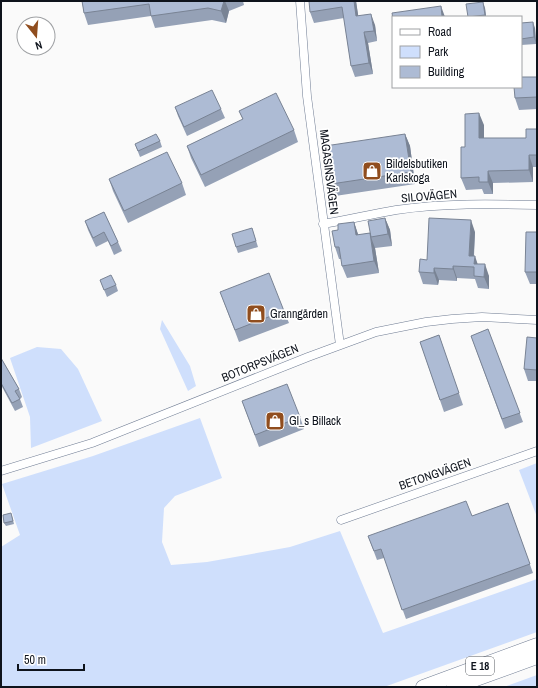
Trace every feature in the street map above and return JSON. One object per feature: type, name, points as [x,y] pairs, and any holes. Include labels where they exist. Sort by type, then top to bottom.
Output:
[{"type":"highway","name":"E 18","points":[[423,687],[537,645]]},
{"type":"highway","name":"E 18","points":[[454,687],[537,657]]},
{"type":"street","name":"MAGASINSVÄGEN","points":[[300,1],[307,96],[340,345]]},
{"type":"street","name":"SILOVÄGEN","points":[[323,224],[396,210],[424,207],[473,204],[537,205]]},
{"type":"street","name":"BOTORPSVÄGEN","points":[[1,471],[92,443],[376,332],[426,322],[482,317],[537,320]]},
{"type":"street","name":"BETONGVÄGEN","points":[[341,520],[537,451]]},
{"type":"green space","points":[[162,320],[190,366],[196,386],[188,391],[160,329]]},
{"type":"green space","points":[[37,347],[61,349],[78,369],[102,421],[31,448],[30,417],[10,358]]},
{"type":"green space","points":[[200,418],[222,478],[175,496],[164,508],[162,542],[171,565],[207,562],[290,547],[340,531],[383,633],[537,579],[537,632],[384,687],[1,687],[1,547],[20,535],[2,484],[93,456]]},
{"type":"green space","points":[[537,463],[537,517],[519,470]]},
{"type":"green space","points":[[537,675],[537,687],[504,687]]},
{"type":"building","points":[[82,1],[224,1],[221,11],[208,8],[151,16],[149,4],[84,13]]},
{"type":"building","points":[[309,1],[354,1],[356,16],[371,14],[374,31],[364,32],[369,63],[351,66],[342,7],[310,12]]},
{"type":"building","points":[[483,2],[485,15],[468,16],[466,4]]},
{"type":"building","points":[[441,6],[442,16],[392,16],[392,13]]},
{"type":"building","points":[[533,22],[534,37],[522,39],[522,23]]},
{"type":"building","points":[[522,77],[537,77],[537,97],[515,98],[514,88],[522,88]]},
{"type":"building","points":[[212,90],[221,109],[184,127],[175,107]]},
{"type":"building","points":[[276,93],[294,130],[201,175],[187,146],[243,119],[239,111]]},
{"type":"building","points":[[479,113],[479,138],[526,138],[526,129],[537,129],[537,155],[529,155],[529,170],[488,171],[488,182],[479,182],[479,177],[461,178],[461,147],[465,147],[465,114]]},
{"type":"building","points":[[156,134],[160,141],[138,151],[135,144]]},
{"type":"building","name":"Bildelsbutiken Karlskoga","points":[[405,134],[411,172],[331,184],[325,146]]},
{"type":"building","points":[[167,152],[182,183],[124,211],[109,179]]},
{"type":"building","points":[[104,212],[118,242],[111,246],[104,232],[93,238],[85,221]]},
{"type":"building","points":[[385,218],[388,234],[371,237],[368,221]]},
{"type":"building","points":[[429,218],[471,220],[469,256],[475,256],[474,264],[485,264],[484,277],[474,276],[474,267],[453,266],[453,269],[434,268],[434,273],[419,272],[420,259],[427,260]]},
{"type":"building","points":[[354,222],[356,235],[370,233],[374,261],[342,266],[339,247],[335,247],[332,231],[338,230],[338,224]]},
{"type":"building","points":[[252,228],[256,241],[236,247],[232,234]]},
{"type":"building","points":[[526,232],[537,232],[537,272],[525,272]]},
{"type":"building","name":"Granngården","points":[[269,273],[284,311],[235,330],[220,292]]},
{"type":"building","points":[[111,275],[116,285],[104,290],[100,280]]},
{"type":"building","points":[[488,329],[520,413],[502,419],[471,336]]},
{"type":"building","points":[[439,335],[459,393],[440,400],[420,342]]},
{"type":"building","points":[[527,337],[537,338],[537,370],[524,369]]},
{"type":"building","points":[[1,358],[19,389],[15,391],[20,399],[12,403],[1,383]]},
{"type":"building","name":"Gl_s Billack","points":[[287,384],[300,417],[255,435],[242,401]]},
{"type":"building","points":[[466,501],[472,516],[508,503],[530,564],[402,610],[381,549],[374,551],[368,536]]},
{"type":"building","points":[[11,513],[13,521],[4,523],[3,515]]},
{"type":"place","name":"Bildelsbutiken Karlskoga","points":[[372,171]]},
{"type":"place","name":"Granngården","points":[[256,314]]},
{"type":"place","name":"Gl_s Billack","points":[[275,421]]}]
